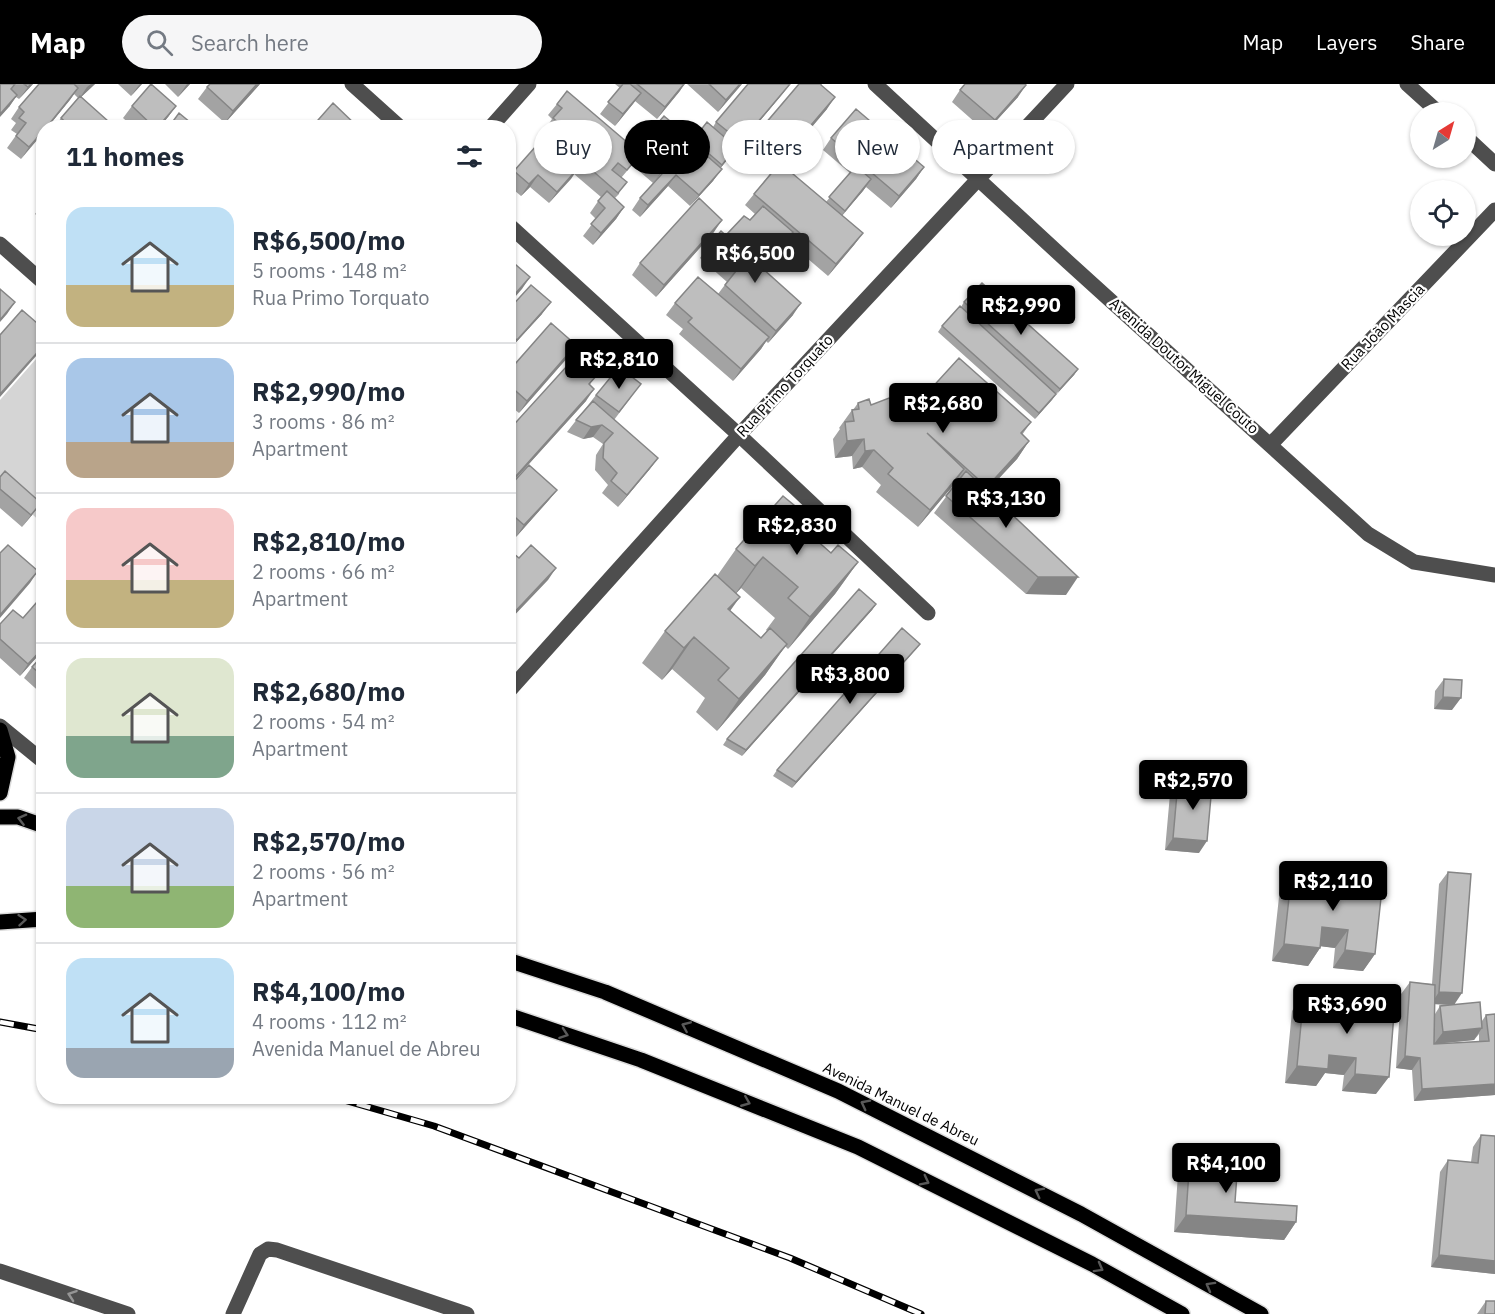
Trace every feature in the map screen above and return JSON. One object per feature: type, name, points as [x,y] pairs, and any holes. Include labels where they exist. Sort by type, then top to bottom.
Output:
[{"type":"main road","points":[[0,728],[8,757],[0,793]]},
{"type":"main road","points":[[0,817],[18,817],[36,823]]},
{"type":"main road","points":[[0,922],[36,920]]},
{"type":"main road","name":"Avenida Manuel de Abreu","points":[[516,963],[605,992],[838,1091],[1081,1214],[1261,1314]]},
{"type":"main road","points":[[516,1018],[641,1060],[858,1147],[1092,1264],[1182,1314]]},
{"type":"street","points":[[352,84],[392,120]]},
{"type":"street","points":[[497,120],[529,84]]},
{"type":"street","name":"Avenida Doutor Miguel Couto","points":[[875,84],[1368,534],[1414,562],[1494,575]]},
{"type":"street","name":"Rua Primo Torquato","points":[[516,683],[739,435],[1067,84]]},
{"type":"street","points":[[1407,84],[1427,102]]},
{"type":"street","points":[[1476,146],[1495,164]]},
{"type":"street","name":"Rua João Mascia","points":[[1271,444],[1495,210]]},
{"type":"street","points":[[516,231],[739,435],[928,613]]},
{"type":"street","points":[[0,244],[36,276]]},
{"type":"street","points":[[0,728],[36,756]]},
{"type":"street","points":[[233,1314],[260,1254],[268,1249],[277,1250],[467,1314]]},
{"type":"street","points":[[0,1271],[128,1314]]},
{"type":"shaded area","points":[[36,359],[36,518],[0,485],[0,400]]},
{"type":"building","points":[[0,84],[15,84],[11,89],[17,95],[0,114]]},
{"type":"building","points":[[39,84],[74,84],[78,88],[52,120],[36,120],[36,139],[29,147],[16,136],[26,123],[19,118],[24,112],[19,107]]},
{"type":"building","points":[[151,84],[176,106],[164,120],[147,120],[132,106]]},
{"type":"building","points":[[210,84],[257,84],[233,111],[207,87]]},
{"type":"building","points":[[623,84],[630,84],[641,93],[623,114],[608,102]]},
{"type":"building","points":[[637,84],[684,84],[665,107]]},
{"type":"building","points":[[709,84],[740,84],[726,100]]},
{"type":"building","points":[[748,84],[790,84],[760,120],[722,120],[722,127],[716,122]]},
{"type":"building","points":[[799,84],[821,84],[835,97],[815,120],[768,120]]},
{"type":"building","points":[[965,84],[1026,85],[995,120],[960,90]]},
{"type":"building","points":[[567,91],[601,120],[555,120],[553,118],[562,108],[557,104]]},
{"type":"building","points":[[80,96],[107,120],[63,120],[61,118]]},
{"type":"building","points":[[333,103],[351,120],[318,120]]},
{"type":"building","points":[[856,109],[869,120],[847,120]]},
{"type":"building","points":[[179,113],[187,120],[174,120]]},
{"type":"building","points":[[710,125],[722,135],[722,165],[710,155]]},
{"type":"building","points":[[612,129],[624,140],[624,168],[618,163],[612,170]]},
{"type":"building","points":[[534,148],[534,174],[573,174],[557,192],[538,175],[529,184],[516,173],[516,169]]},
{"type":"building","points":[[710,159],[722,169],[699,195],[676,175],[648,205],[640,198],[662,174],[710,174]]},
{"type":"building","points":[[612,170],[627,182],[618,193],[596,174],[612,174]]},
{"type":"building","points":[[771,174],[793,174],[863,233],[836,264],[754,194]]},
{"type":"building","points":[[849,174],[865,174],[871,179],[845,211],[829,197]]},
{"type":"building","points":[[873,174],[918,174],[899,196]]},
{"type":"building","points":[[607,191],[624,207],[601,233],[591,224],[605,208],[598,201]]},
{"type":"building","points":[[699,198],[722,220],[664,285],[640,263]]},
{"type":"building","points":[[763,206],[793,232],[763,266],[727,234],[744,216],[750,220]]},
{"type":"building","points":[[721,231],[801,303],[776,331],[725,285],[736,271],[708,246]]},
{"type":"building","points":[[516,265],[530,277],[516,293]]},
{"type":"building","points":[[698,277],[769,337],[741,369],[688,322],[692,318],[675,303]]},
{"type":"building","points":[[982,283],[1078,369],[1060,389],[964,302]]},
{"type":"building","points":[[531,285],[551,302],[517,340],[516,339],[516,301]]},
{"type":"building","points":[[0,289],[15,302],[0,320]]},
{"type":"building","points":[[960,306],[1056,394],[1039,413],[942,326]]},
{"type":"building","points":[[22,310],[36,322],[36,354],[0,394],[0,335]]},
{"type":"building","points":[[551,323],[576,345],[527,401],[516,391],[516,363]]},
{"type":"building","points":[[586,345],[602,358],[593,368],[598,374],[589,384],[594,389],[516,476],[516,422]]},
{"type":"building","points":[[959,358],[1031,422],[1021,433],[1029,441],[987,487],[927,433],[964,469],[930,510],[888,474],[893,468],[874,450],[865,451],[864,439],[847,441],[845,422],[854,421],[852,410],[859,409],[858,403],[869,399],[871,405],[889,398],[900,408],[911,396],[918,403]]},
{"type":"building","points":[[619,367],[641,384],[619,412],[596,395]]},
{"type":"building","points":[[593,401],[658,458],[627,495],[611,481],[617,473],[603,458],[604,443],[613,433],[602,425],[591,427],[576,420]]},
{"type":"building","points":[[529,465],[557,490],[524,525],[516,518],[516,479]]},
{"type":"building","points":[[5,471],[36,499],[36,509],[31,515],[0,489],[0,477]]},
{"type":"building","points":[[966,471],[1078,577],[1038,577],[946,496]]},
{"type":"building","points":[[783,496],[806,515],[798,524],[831,553],[838,545],[858,562],[810,617],[788,598],[798,587],[763,557],[755,566],[736,549]]},
{"type":"building","points":[[8,545],[36,569],[36,573],[0,615],[0,553]]},
{"type":"building","points":[[531,545],[556,568],[516,610],[516,556],[519,558]]},
{"type":"building","points":[[715,574],[740,597],[728,609],[761,638],[770,628],[787,644],[739,699],[718,680],[729,668],[694,637],[684,648],[665,631]]},
{"type":"building","points":[[859,589],[876,604],[746,750],[727,739]]},
{"type":"building","points":[[36,603],[36,656],[28,664],[0,639],[0,624],[13,610],[23,618]]},
{"type":"building","points":[[902,628],[920,644],[796,782],[777,770]]},
{"type":"building","points":[[1444,679],[1462,680],[1461,698],[1443,697]]},
{"type":"building","points":[[1178,782],[1212,785],[1207,841],[1173,838]]},
{"type":"building","points":[[1292,870],[1321,873],[1320,892],[1351,895],[1353,876],[1383,879],[1375,954],[1345,950],[1348,930],[1322,927],[1320,948],[1284,944]]},
{"type":"building","points":[[1448,872],[1471,874],[1462,993],[1439,992]]},
{"type":"building","points":[[1410,982],[1435,985],[1434,1044],[1489,1041],[1486,1015],[1495,1014],[1495,1084],[1422,1089],[1420,1058],[1405,1056]]},
{"type":"building","points":[[1304,993],[1332,996],[1331,1016],[1361,1019],[1363,997],[1395,1001],[1389,1077],[1355,1074],[1356,1058],[1329,1055],[1328,1069],[1297,1066]]},
{"type":"building","points":[[1480,1002],[1482,1028],[1443,1032],[1440,1006]]},
{"type":"building","points":[[1481,1135],[1495,1136],[1495,1261],[1439,1255],[1448,1160],[1478,1163]]},
{"type":"building","points":[[1190,1156],[1238,1160],[1235,1202],[1297,1206],[1296,1222],[1186,1215]]},
{"type":"building","points":[[1486,1301],[1495,1301],[1495,1314],[1485,1314]]},
{"type":"railway","points":[[0,1022],[36,1029]]},
{"type":"railway","points":[[358,1104],[434,1126],[790,1258],[921,1314]]}]
